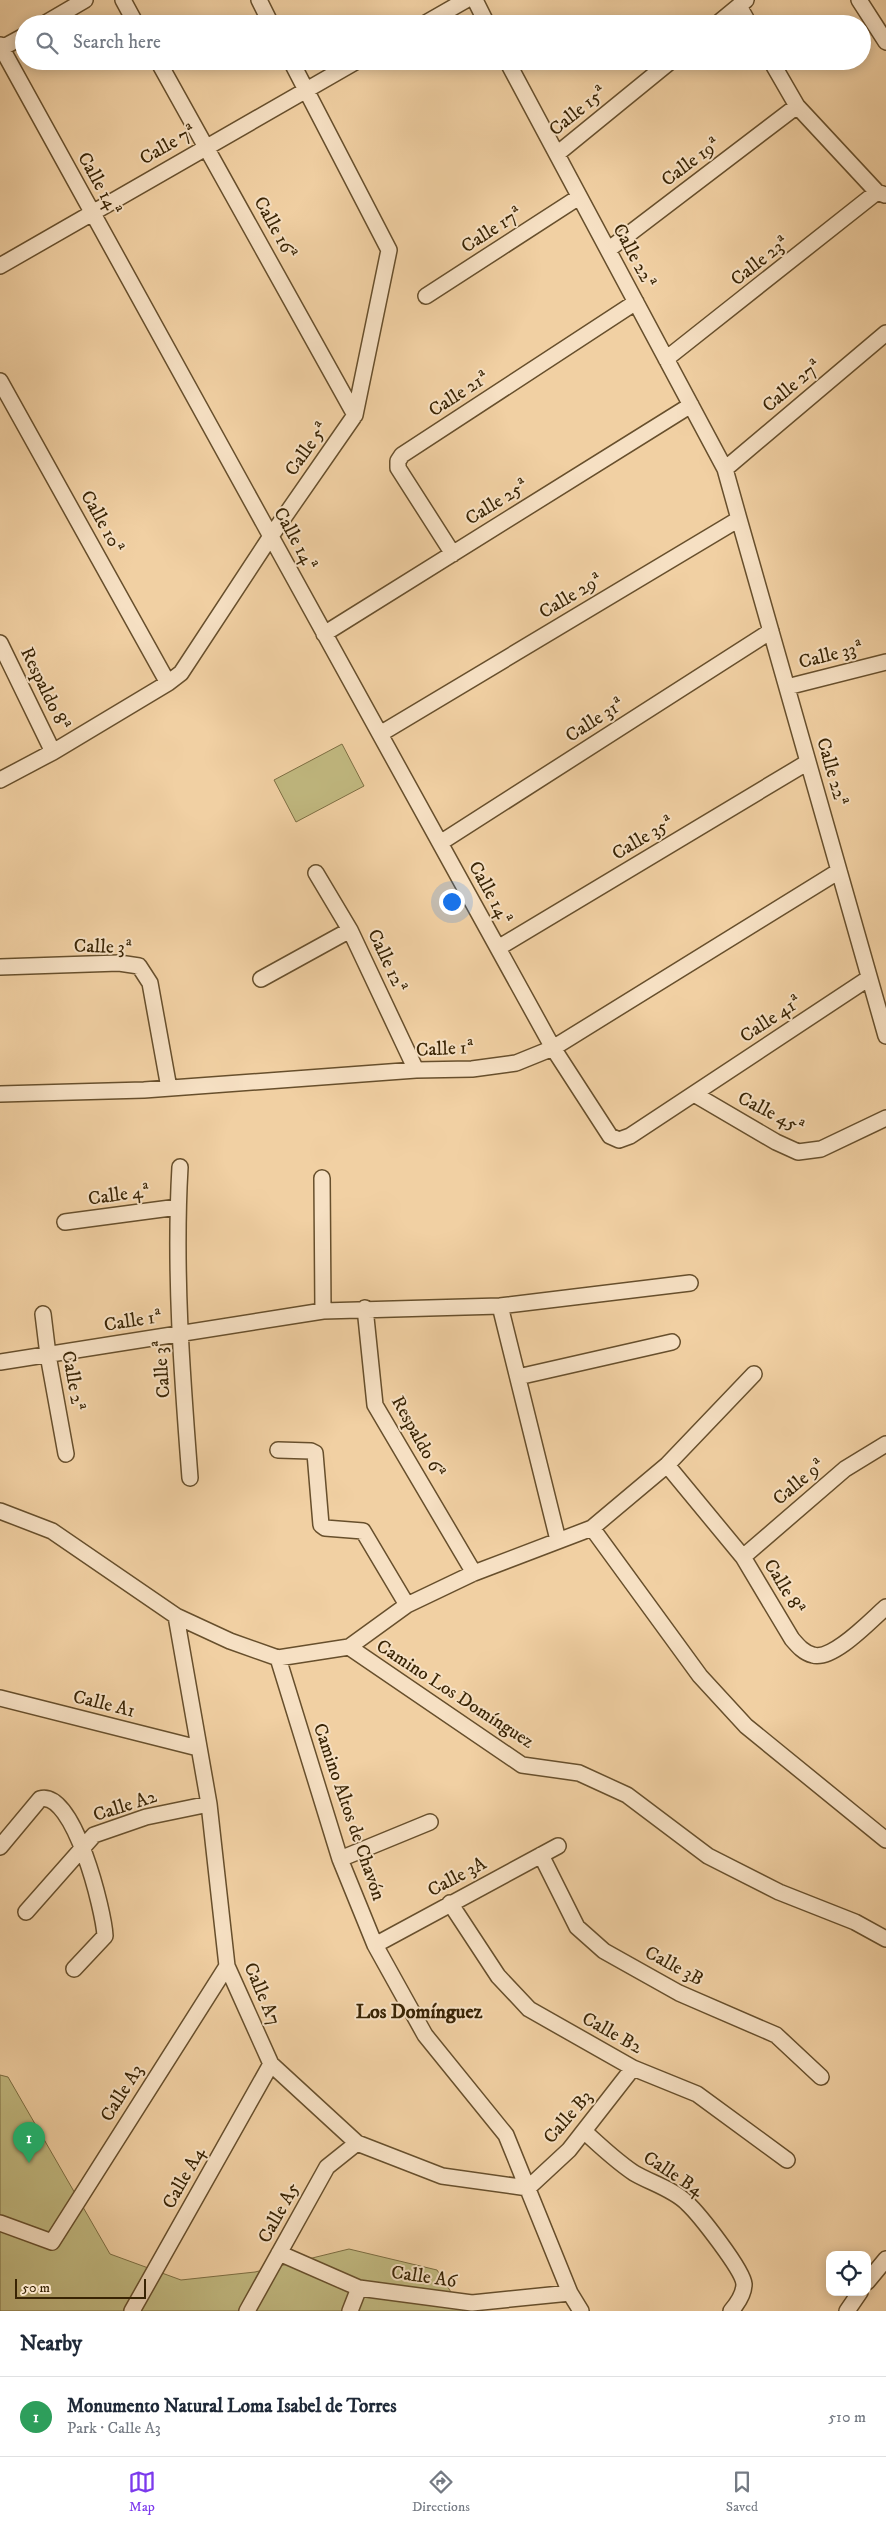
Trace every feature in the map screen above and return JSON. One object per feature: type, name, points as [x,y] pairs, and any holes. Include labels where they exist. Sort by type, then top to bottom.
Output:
[{"type":"street","points":[[59,15],[85,0]]},
{"type":"street","points":[[123,0],[131,15]]},
{"type":"street","points":[[259,0],[267,15]]},
{"type":"street","points":[[440,15],[466,0]]},
{"type":"street","points":[[475,0],[483,15]]},
{"type":"street","points":[[859,0],[869,15]]},
{"type":"street","points":[[728,15],[742,3],[746,15]]},
{"type":"street","points":[[871,19],[886,42]]},
{"type":"street","points":[[1,46],[15,40]]},
{"type":"street","name":"Calle 14ª","points":[[1,46],[553,1048],[610,1136],[619,1140],[630,1136],[694,1094]]},
{"type":"street","name":"Calle 16ª","points":[[163,70],[355,415]]},
{"type":"street","name":"Calle 5ª","points":[[0,780],[53,752],[168,683],[181,673],[270,536],[355,415],[389,250],[296,70]]},
{"type":"street","name":"Calle 7ª","points":[[0,266],[341,70]]},
{"type":"street","name":"Calle 22ª","points":[[513,70],[579,198],[725,469]]},
{"type":"street","name":"Calle 15ª","points":[[557,154],[660,70]]},
{"type":"street","points":[[776,70],[797,106],[881,193]]},
{"type":"street","name":"Calle 19ª","points":[[608,250],[797,106]]},
{"type":"street","name":"Calle 23ª","points":[[666,359],[881,193]]},
{"type":"street","name":"Calle 17ª","points":[[426,296],[579,198]]},
{"type":"street","name":"Calle 21ª","points":[[452,554],[398,468],[398,461],[402,455],[636,302]]},
{"type":"street","name":"Calle 27ª","points":[[725,469],[886,333]]},
{"type":"street","name":"Calle 10ª","points":[[0,382],[168,683]]},
{"type":"street","name":"Calle 25ª","points":[[324,634],[691,405]]},
{"type":"street","points":[[725,469],[739,519]]},
{"type":"street","name":"Calle 22ª","points":[[739,519],[886,1036]]},
{"type":"street","name":"Calle 29ª","points":[[380,734],[739,519]]},
{"type":"street","name":"Calle 31ª","points":[[440,843],[771,631]]},
{"type":"street","name":"Respaldo 8ª","points":[[0,643],[53,752]]},
{"type":"street","name":"Calle 33ª","points":[[787,687],[886,662]]},
{"type":"street","name":"Calle 35ª","points":[[498,948],[808,762]]},
{"type":"street","name":"Calle 1ª","points":[[0,1094],[169,1088],[416,1070],[472,1069],[516,1063],[553,1048],[839,872]]},
{"type":"street","name":"Calle 12ª","points":[[316,873],[350,930],[416,1070]]},
{"type":"street","points":[[261,979],[350,930]]},
{"type":"street","name":"Calle 3ª","points":[[0,968],[119,964],[139,966],[150,983],[169,1088]]},
{"type":"street","name":"Calle 41ª","points":[[694,1094],[870,978]]},
{"type":"street","name":"Calle 45ª","points":[[694,1094],[776,1142],[798,1152],[821,1149],[886,1118]]},
{"type":"street","name":"Calle 3ª","points":[[180,1167],[178,1207],[179,1334],[190,1478]]},
{"type":"street","points":[[322,1178],[323,1311]]},
{"type":"street","name":"Calle 4ª","points":[[65,1222],[178,1207]]},
{"type":"street","name":"Calle 1ª","points":[[0,1362],[323,1311],[365,1308],[500,1306],[690,1283]]},
{"type":"street","points":[[500,1306],[558,1540]]},
{"type":"street","name":"Respaldo 6ª","points":[[365,1308],[375,1405],[474,1573]]},
{"type":"street","name":"Calle 2ª","points":[[44,1314],[48,1355],[66,1454]]},
{"type":"street","points":[[518,1376],[672,1342]]},
{"type":"street","points":[[349,1648],[407,1605],[474,1573],[592,1528],[667,1465],[754,1374]]},
{"type":"street","name":"Calle 9ª","points":[[742,1557],[845,1469],[886,1444]]},
{"type":"street","points":[[278,1450],[311,1451],[315,1453],[321,1525],[325,1528],[359,1529],[364,1531],[407,1605]]},
{"type":"street","name":"Calle 8ª","points":[[667,1465],[742,1557],[792,1639],[802,1650],[814,1656],[828,1655],[884,1613]]},
{"type":"street","name":"Camino Los Domínguez","points":[[0,1511],[52,1531],[176,1616],[230,1640],[278,1658],[349,1648],[522,1765],[578,1773],[626,1795],[708,1856],[778,1892],[855,1922],[886,1939]]},
{"type":"street","points":[[592,1528],[700,1676],[746,1726],[886,1840]]},
{"type":"street","name":"Calle A7","points":[[176,1616],[209,1804],[227,1966],[271,2064],[357,2144],[442,2176],[528,2188]]},
{"type":"street","name":"Camino Altos de Chavón","points":[[278,1658],[340,1859],[375,1945],[425,2035],[506,2135],[570,2293],[582,2311]]},
{"type":"street","name":"Calle A1","points":[[0,1698],[198,1748]]},
{"type":"street","points":[[0,1846],[40,1799],[50,1800],[70,1819],[83,1848],[104,1922],[105,1936],[74,1969]]},
{"type":"street","name":"Calle A2","points":[[26,1912],[94,1835],[146,1817],[209,1804]]},
{"type":"street","points":[[340,1859],[430,1822]]},
{"type":"street","name":"Calle 3A","points":[[375,1945],[558,1846]]},
{"type":"street","name":"Calle 3B","points":[[541,1856],[576,1927],[604,1951],[679,1993],[776,2035],[821,2077]]},
{"type":"street","name":"Calle B2","points":[[450,1903],[498,1976],[529,2010],[633,2068],[697,2094],[787,2160]]},
{"type":"street","name":"Calle A3","points":[[0,2223],[52,2242],[227,1966]]},
{"type":"street","name":"Calle A4","points":[[138,2309],[271,2064]]},
{"type":"street","name":"Calle B3","points":[[528,2188],[569,2150],[633,2068]]},
{"type":"street","name":"Calle B4","points":[[584,2132],[635,2174],[680,2198],[699,2216],[740,2272],[744,2284],[742,2294],[731,2311]]},
{"type":"street","name":"Calle A5","points":[[247,2311],[327,2167],[357,2144]]},
{"type":"street","name":"Calle A6","points":[[280,2253],[359,2288],[472,2303],[570,2293]]},
{"type":"street","points":[[871,2277],[886,2258]]},
{"type":"street","points":[[350,2311],[359,2288]]},
{"type":"street","points":[[846,2311],[857,2296]]},
{"type":"shaded area","points":[[342,744],[364,786],[296,822],[274,780]]},
{"type":"shaded area","points":[[0,2075],[8,2077],[110,2254],[181,2280],[255,2272],[349,2249],[437,2270],[463,2311],[0,2311]]},
{"type":"place","name":"Monumento Natural Loma Isabel de Torres","points":[[29,2163]]},
{"type":"district","name":"Los Domínguez","points":[[419,2012]]}]
